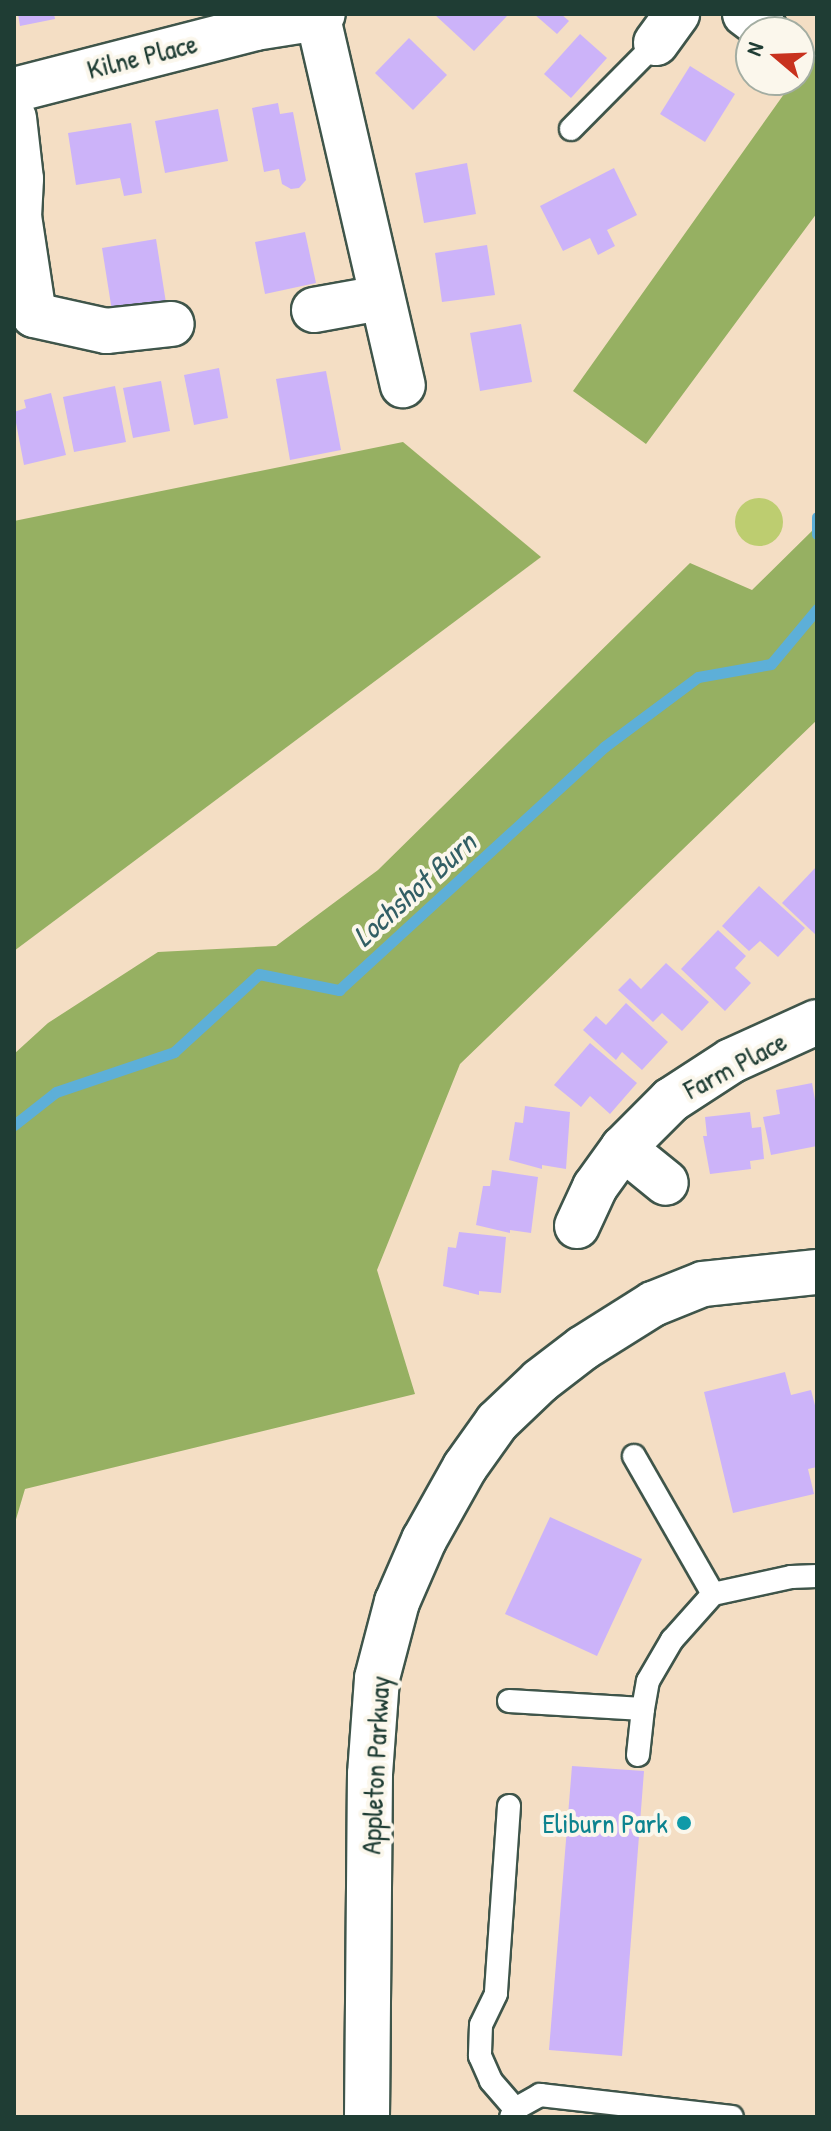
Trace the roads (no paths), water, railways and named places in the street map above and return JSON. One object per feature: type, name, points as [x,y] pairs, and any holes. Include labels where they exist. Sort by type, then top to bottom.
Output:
[{"type":"street","name":"Kilne Place","points":[[14,90],[255,28],[320,16],[403,385]]},
{"type":"street","points":[[14,118],[21,179],[19,216],[24,324],[106,331],[172,324]]},
{"type":"street","points":[[314,310],[381,298]]},
{"type":"street","name":"Farm Place","points":[[577,1226],[595,1187],[623,1148],[671,1100],[731,1061],[817,1022]]},
{"type":"street","points":[[623,1148],[666,1183]]},
{"type":"street","name":"Appleton Parkway","points":[[367,2117],[370,1774],[377,1678],[397,1602],[424,1540],[465,1467],[497,1422],[540,1381],[583,1348],[653,1304],[703,1284],[817,1272]]},
{"type":"lane","points":[[571,129],[667,28]]},
{"type":"lane","points":[[634,1456],[713,1594]]},
{"type":"lane","points":[[638,1755],[648,1681],[672,1640],[713,1594],[791,1577],[817,1576]]},
{"type":"lane","points":[[509,1701],[643,1709]]},
{"type":"lane","points":[[509,1806],[496,1994],[481,2025],[480,2056],[491,2081],[513,2113],[540,2095],[732,2117]]},
{"type":"waterway","name":"Lochshot Burn","points":[[817,517],[817,534]]},
{"type":"waterway","name":"Lochshot Burn","points":[[14,1125],[56,1092],[174,1052],[259,974],[339,990],[604,747],[698,677],[771,664],[817,609]]},
{"type":"place","name":"Eliburn Park","points":[[684,1823]]}]
